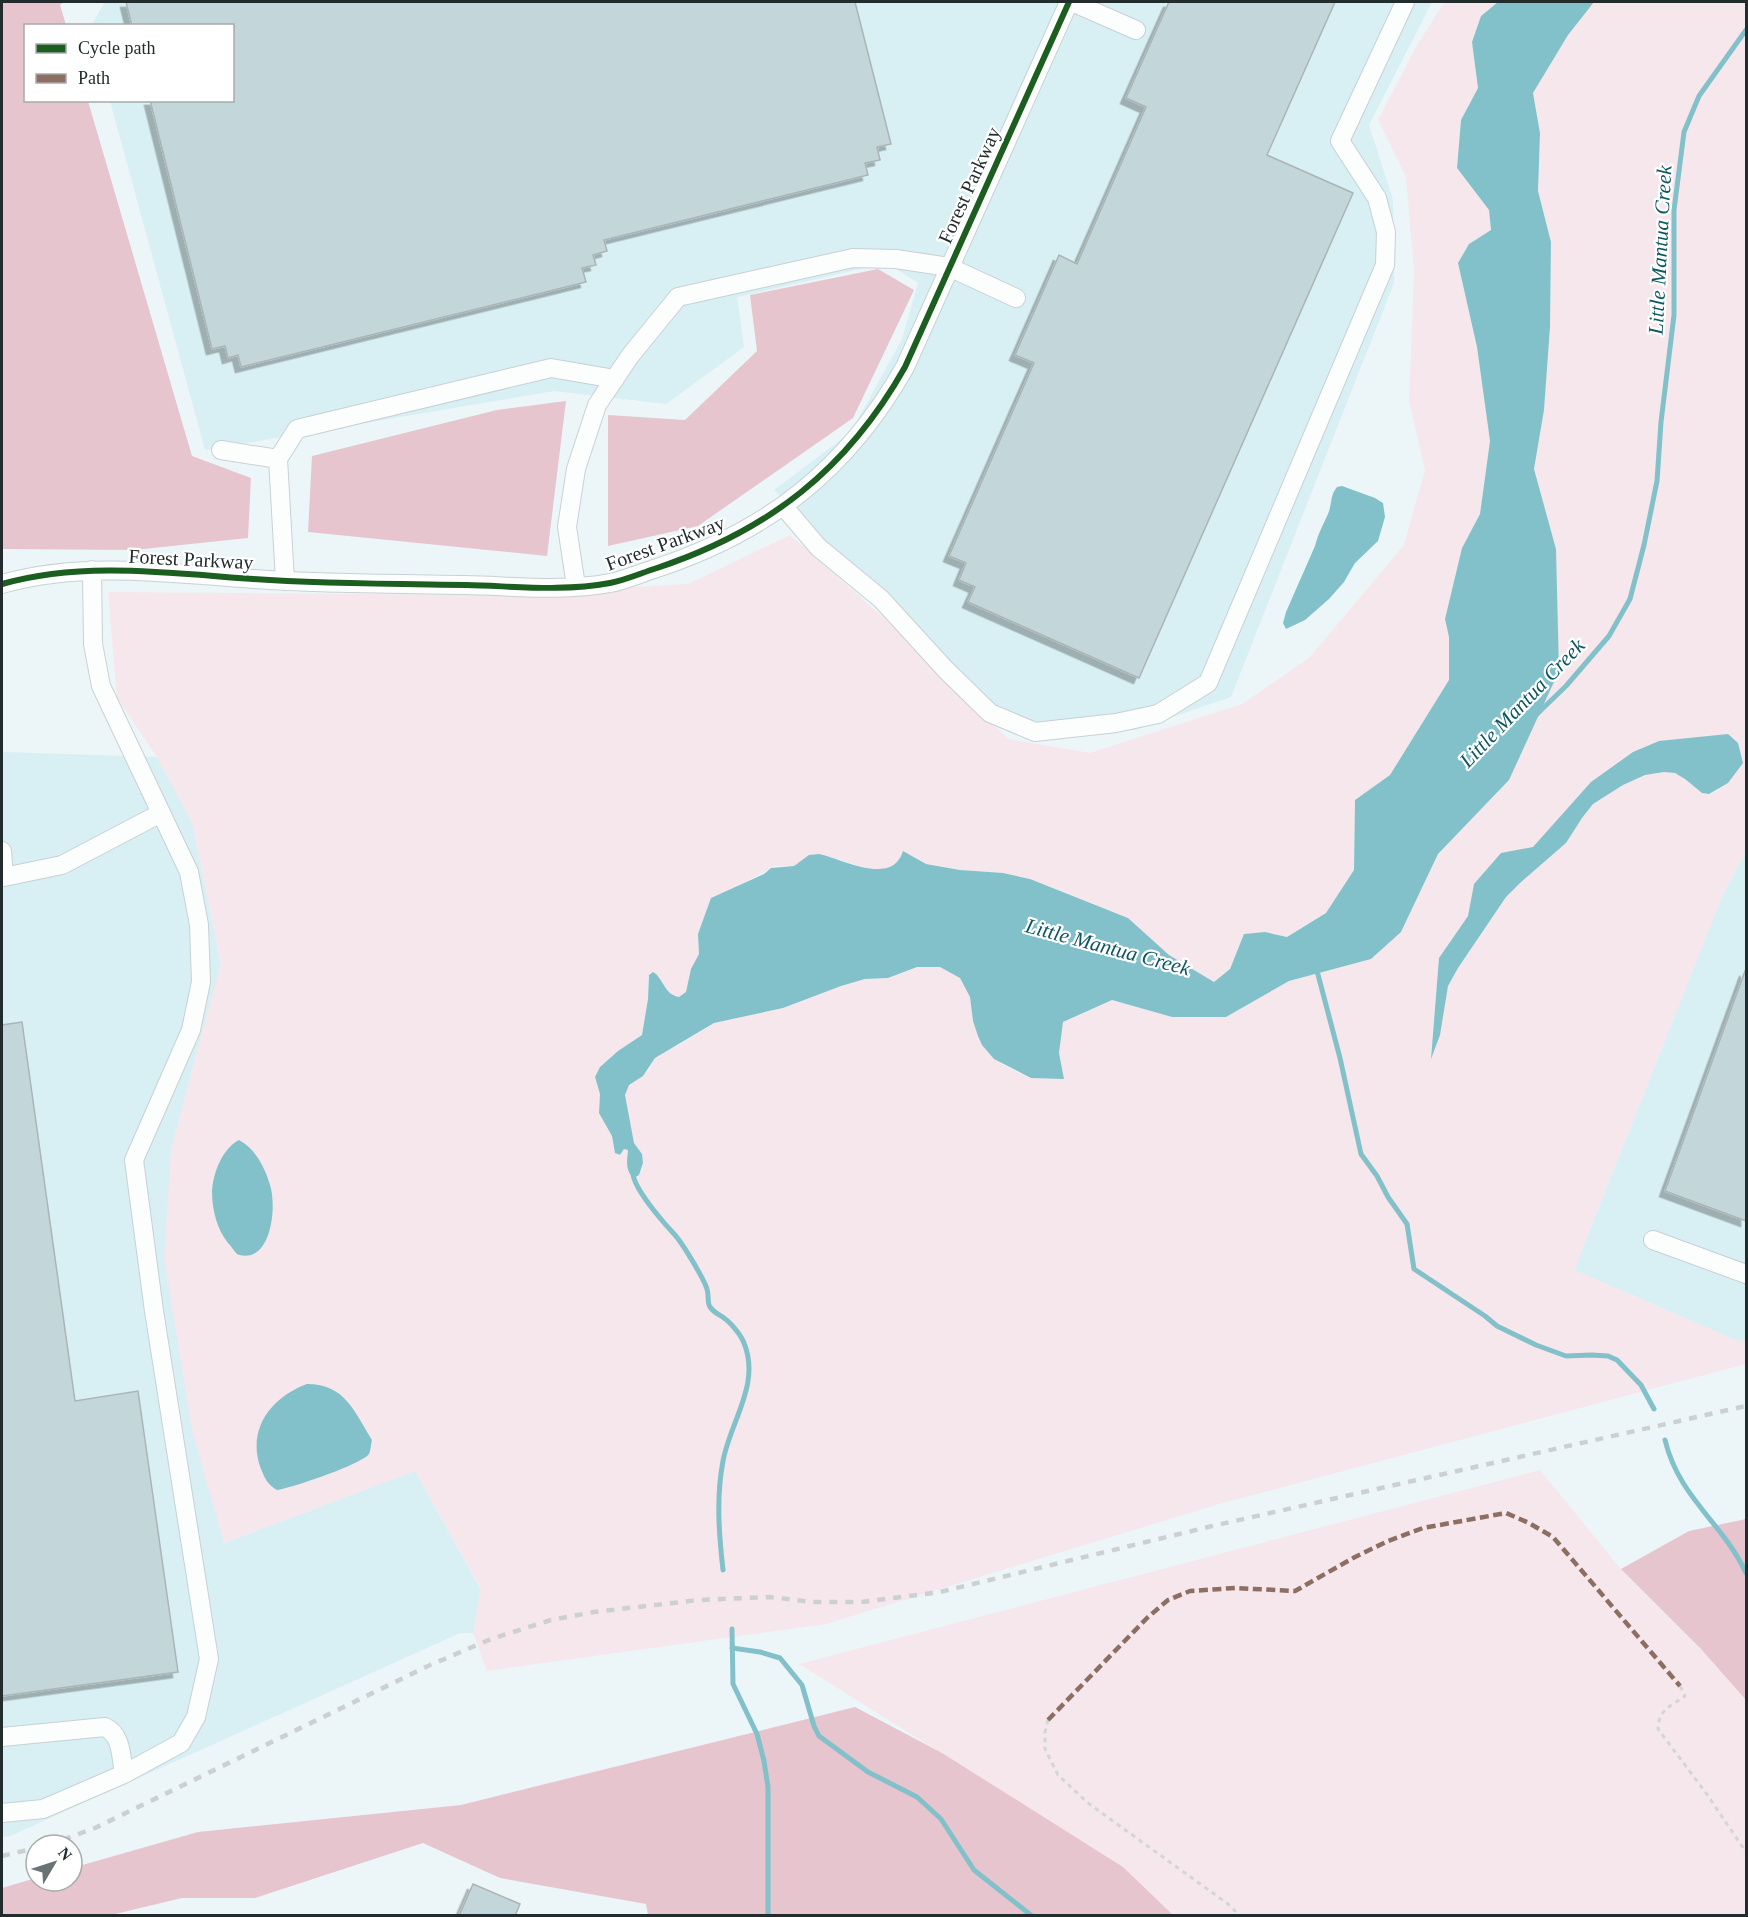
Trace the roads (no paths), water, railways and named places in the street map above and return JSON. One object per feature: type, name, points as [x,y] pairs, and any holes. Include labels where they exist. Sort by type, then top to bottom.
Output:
[{"type":"street","points":[[1070,2],[1136,30]]},
{"type":"street","name":"Forest Parkway","points":[[2,584],[32,575],[92,570],[164,572],[285,581],[551,589],[610,583],[679,560],[732,538],[783,507],[837,461],[889,396],[905,367],[1070,2]]},
{"type":"street","points":[[783,507],[818,548],[881,599],[946,670],[990,713],[1035,732],[1116,723],[1158,714],[1208,682],[1385,265],[1386,232],[1377,198],[1340,141],[1405,2]]},
{"type":"street","points":[[576,586],[567,527],[576,469],[597,405],[678,297],[853,258],[896,259],[949,267],[1016,298]]},
{"type":"street","points":[[285,581],[278,459],[297,429],[551,368],[615,379]]},
{"type":"street","points":[[221,450],[278,459]]},
{"type":"street","points":[[2,1813],[42,1809],[124,1774],[181,1743],[196,1717],[209,1659],[154,1311],[134,1160],[191,1030],[201,982],[199,925],[189,872],[101,686],[93,644],[92,570]]},
{"type":"street","points":[[2,851],[4,877],[62,866],[161,813]]},
{"type":"street","points":[[1653,1240],[1746,1274]]},
{"type":"street","points":[[2,1737],[105,1727],[112,1730],[117,1738],[124,1774]]},
{"type":"water","points":[[1498,2],[1594,2],[1568,35],[1533,93],[1540,133],[1538,191],[1551,242],[1550,327],[1544,410],[1534,469],[1556,549],[1559,671],[1509,780],[1438,854],[1401,932],[1371,959],[1289,981],[1226,1017],[1172,1017],[1112,1000],[1063,1022],[1059,1053],[1064,1079],[1031,1078],[994,1059],[982,1045],[978,1036],[973,1021],[970,997],[960,978],[940,967],[917,967],[888,978],[865,979],[783,1008],[714,1023],[655,1058],[643,1076],[629,1085],[625,1095],[634,1143],[642,1154],[643,1163],[639,1175],[634,1178],[628,1169],[628,1150],[624,1149],[620,1155],[615,1153],[612,1136],[599,1113],[600,1094],[595,1077],[600,1067],[618,1051],[642,1035],[649,975],[653,972],[656,974],[668,991],[675,996],[679,997],[686,992],[691,969],[699,954],[698,934],[711,898],[764,874],[771,868],[794,866],[809,855],[819,854],[853,865],[878,869],[889,867],[897,862],[903,851],[926,864],[960,870],[1003,873],[1030,879],[1128,918],[1169,955],[1214,982],[1230,969],[1244,934],[1265,932],[1287,937],[1326,913],[1354,870],[1355,800],[1390,775],[1449,680],[1449,637],[1445,619],[1462,548],[1480,514],[1490,441],[1477,347],[1458,263],[1469,244],[1491,230],[1489,210],[1457,168],[1461,120],[1478,88],[1472,42],[1481,16]]},
{"type":"water","points":[[1342,486],[1383,503],[1385,517],[1378,541],[1355,563],[1344,582],[1329,599],[1305,620],[1286,629],[1283,623],[1286,612],[1328,514],[1333,493],[1337,487]]},
{"type":"water","points":[[1728,734],[1738,743],[1743,763],[1728,783],[1709,794],[1702,793],[1675,773],[1664,772],[1645,775],[1623,785],[1593,804],[1566,843],[1506,897],[1448,986],[1440,1035],[1431,1059],[1439,958],[1468,916],[1474,884],[1501,853],[1533,847],[1591,782],[1633,752],[1659,741]]},
{"type":"water","points":[[239,1140],[255,1153],[262,1165],[270,1185],[273,1203],[271,1224],[264,1244],[258,1251],[247,1256],[237,1254],[224,1238],[216,1219],[212,1198],[216,1169],[223,1155]]},
{"type":"water","points":[[307,1384],[331,1389],[347,1401],[372,1440],[370,1452],[354,1464],[277,1490],[267,1481],[261,1469],[257,1455],[259,1428],[273,1406],[283,1397]]},
{"type":"waterway","name":"Little Mantua Creek","points":[[1537,714],[1566,686],[1609,636],[1630,599],[1657,481],[1661,422],[1674,315],[1674,210],[1684,132],[1699,96],[1746,30]]},
{"type":"waterway","points":[[1316,967],[1340,1058],[1361,1154],[1407,1224],[1414,1269],[1497,1326],[1536,1345],[1566,1356],[1608,1356],[1617,1360],[1641,1385],[1654,1409]]},
{"type":"waterway","name":"Little Mantua Creek","points":[[633,1172],[634,1179],[643,1195],[679,1239],[698,1270],[707,1289],[710,1307],[733,1326],[744,1343],[748,1358],[747,1388],[727,1446],[719,1489],[723,1570]]},
{"type":"waterway","points":[[1665,1440],[1680,1478],[1726,1539],[1746,1573]]},
{"type":"waterway","points":[[732,1629],[733,1684],[757,1734],[768,1787],[768,1916]]},
{"type":"waterway","name":"Little Mantua Creek","points":[[732,1648],[780,1658],[802,1685],[819,1736],[868,1772],[917,1797],[941,1819],[974,1870],[1032,1916]]},
{"type":"railway","points":[[81,1833],[428,1666],[491,1639],[551,1620],[594,1612],[699,1600],[770,1597],[812,1602],[861,1602],[940,1592],[1208,1527],[1746,1406]]},
{"type":"railway","points":[[2,1856],[24,1851]]}]
